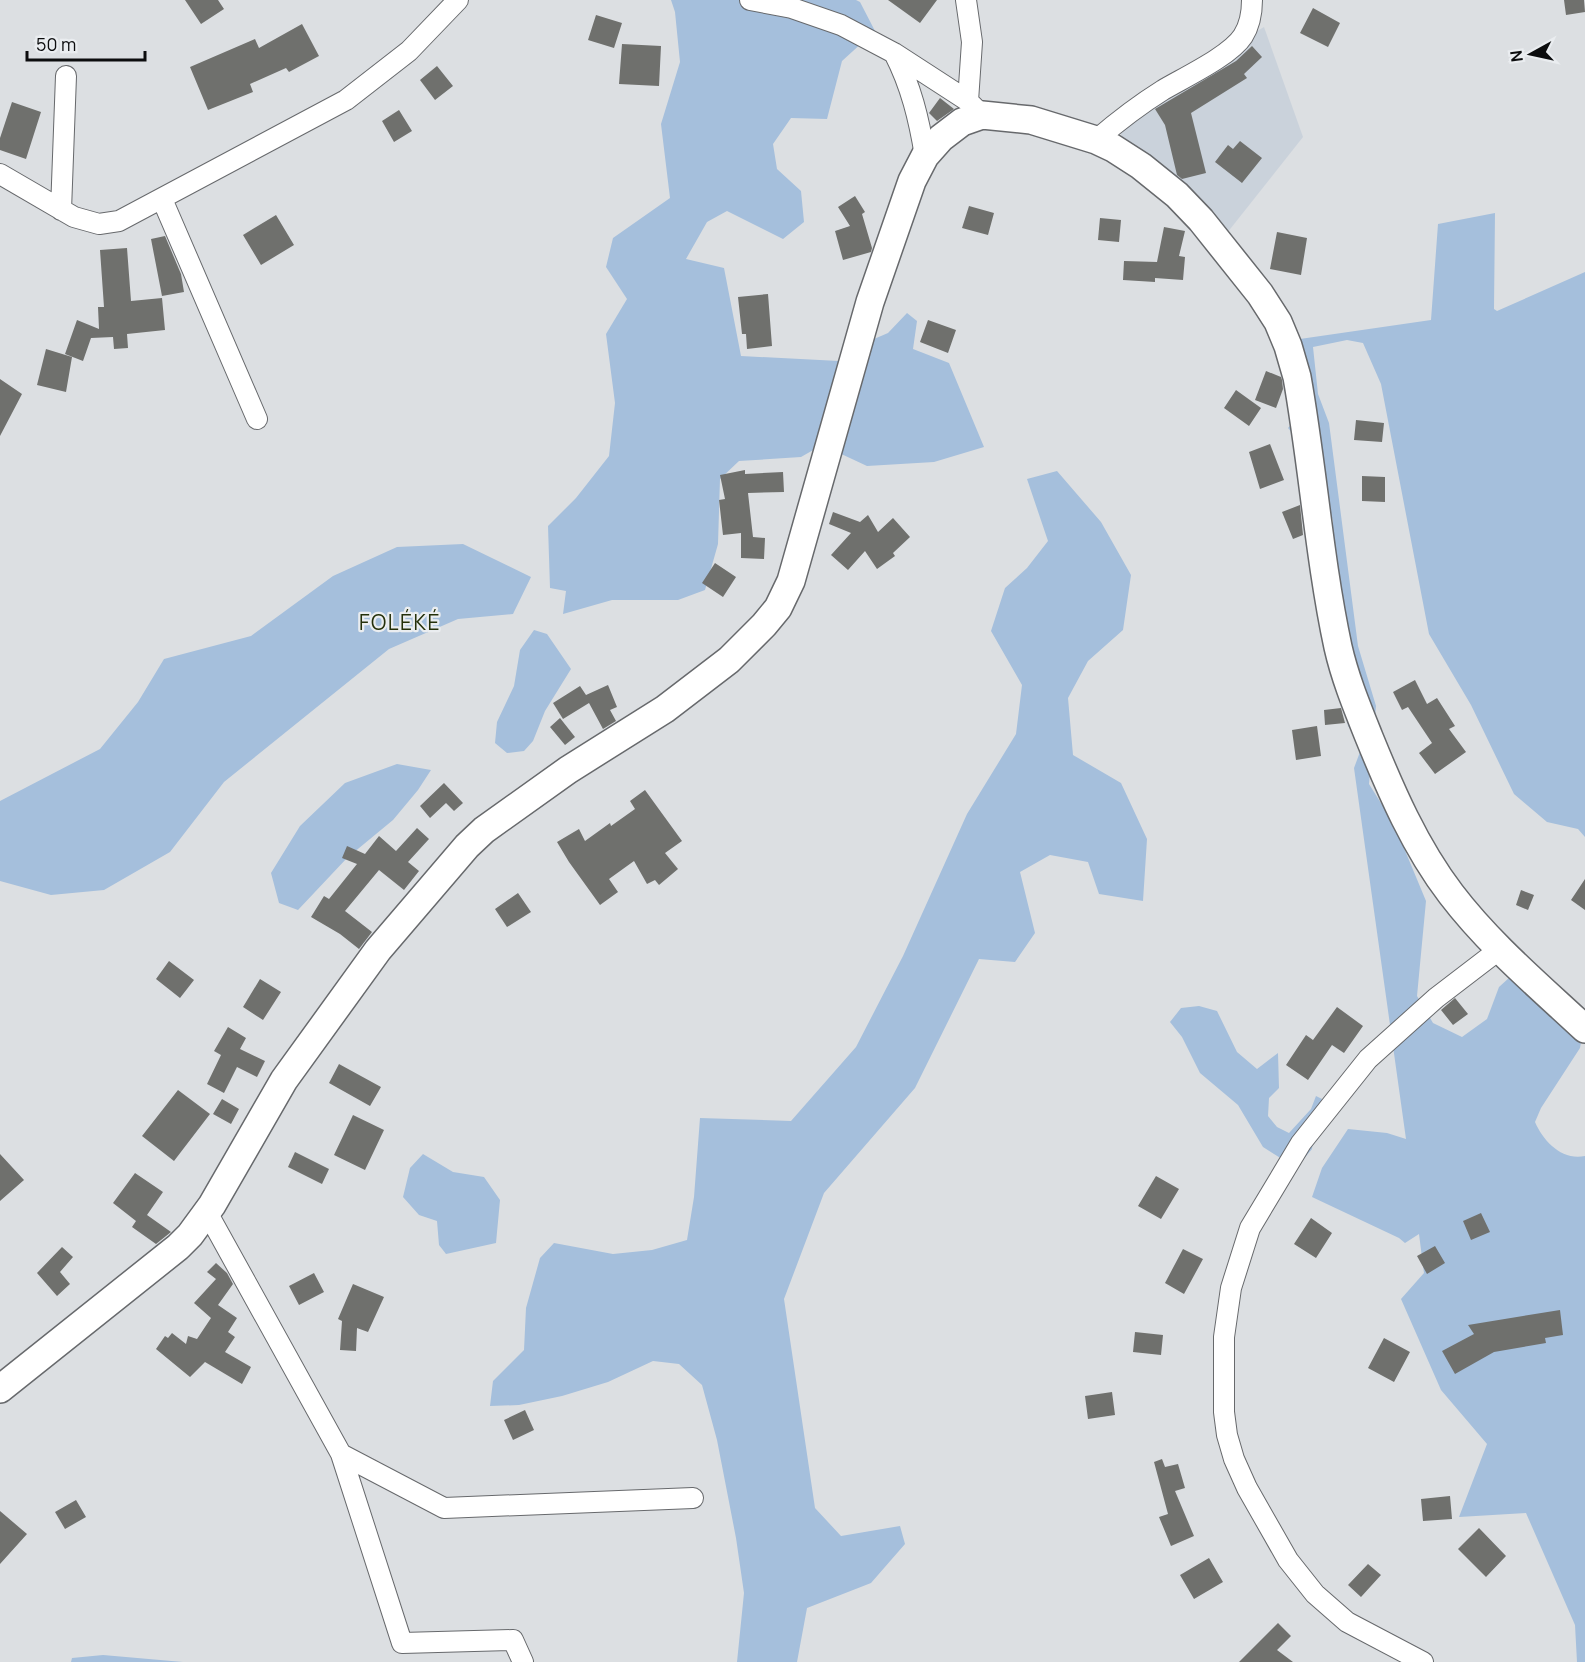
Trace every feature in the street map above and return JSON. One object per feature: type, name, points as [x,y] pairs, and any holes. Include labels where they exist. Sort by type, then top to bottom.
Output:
[{"type":"street","points":[[0,174],[74,217],[99,224],[118,221],[346,100],[408,51],[458,0]]},
{"type":"street","points":[[750,0],[792,8],[841,25],[894,52],[975,108],[1031,120],[1096,140],[1141,166],[1193,211],[1225,248],[1260,294],[1278,322],[1288,346],[1297,377],[1330,606],[1339,650],[1348,684],[1386,779],[1410,828],[1449,892],[1500,949],[1585,1029]]},
{"type":"street","points":[[0,1389],[190,1235],[207,1212],[284,1080],[378,950],[467,846],[484,830],[568,770],[666,709],[695,687],[746,644],[778,608],[791,581],[870,302],[912,181],[925,156],[941,138],[962,122],[975,108],[972,42],[966,0]]},
{"type":"street","points":[[1096,140],[1131,111],[1238,42],[1244,35],[1251,16],[1252,0]]},
{"type":"street","points":[[894,52],[906,76],[914,100],[925,156]]},
{"type":"street","points":[[61,210],[66,76]]},
{"type":"street","points":[[162,198],[257,420]]},
{"type":"street","points":[[1423,1662],[1347,1622],[1315,1593],[1288,1560],[1234,1459],[1224,1412],[1224,1337],[1231,1288],[1250,1228],[1301,1143],[1368,1059],[1436,998],[1500,949]]},
{"type":"street","points":[[207,1212],[341,1455],[402,1643],[513,1640],[523,1662]]},
{"type":"street","points":[[341,1455],[444,1508],[693,1498]]},
{"type":"shaded area","points":[[671,0],[856,0],[860,2],[875,31],[842,61],[827,119],[791,118],[773,144],[777,169],[801,191],[804,222],[783,239],[727,211],[707,222],[686,259],[724,268],[741,356],[839,361],[867,342],[888,333],[907,313],[917,321],[913,349],[949,363],[984,447],[934,462],[867,466],[822,445],[801,457],[739,461],[720,479],[718,544],[705,590],[678,600],[612,600],[563,614],[566,591],[550,588],[548,526],[576,498],[609,456],[615,403],[606,334],[627,299],[606,267],[613,238],[670,198],[661,124],[680,62],[675,12]]},
{"type":"shaded area","points":[[1264,27],[1303,137],[1227,233],[1126,145],[1115,115]]},
{"type":"shaded area","points":[[1495,213],[1494,309],[1497,311],[1585,272],[1585,837],[1578,829],[1547,822],[1514,794],[1471,705],[1429,634],[1381,384],[1363,343],[1347,340],[1313,347],[1318,394],[1329,423],[1358,646],[1376,706],[1369,784],[1394,824],[1426,901],[1417,996],[1433,1023],[1462,1037],[1487,1019],[1499,987],[1510,977],[1539,968],[1570,1004],[1583,1031],[1580,1048],[1541,1108],[1535,1122],[1543,1136],[1554,1148],[1569,1155],[1585,1156],[1585,1662],[1577,1662],[1575,1625],[1526,1513],[1459,1517],[1487,1444],[1441,1390],[1401,1299],[1424,1273],[1419,1234],[1405,1243],[1399,1238],[1312,1197],[1322,1168],[1348,1129],[1387,1133],[1406,1139],[1354,768],[1363,744],[1348,726],[1327,580],[1333,521],[1315,460],[1288,428],[1313,399],[1293,340],[1431,320],[1438,224]]},
{"type":"shaded area","points":[[1057,471],[1101,522],[1131,575],[1123,630],[1088,661],[1068,698],[1073,755],[1121,783],[1147,839],[1143,901],[1099,894],[1088,862],[1050,855],[1020,872],[1035,933],[1015,962],[979,959],[915,1088],[824,1193],[784,1299],[815,1508],[841,1536],[900,1526],[905,1544],[871,1583],[807,1608],[797,1662],[737,1662],[744,1593],[717,1440],[702,1385],[679,1364],[653,1361],[608,1382],[562,1396],[519,1405],[490,1406],[493,1381],[524,1350],[526,1308],[540,1258],[554,1243],[613,1254],[652,1250],[687,1240],[694,1197],[700,1118],[791,1121],[856,1047],[903,956],[967,814],[1016,734],[1022,685],[991,631],[1005,588],[1027,568],[1048,541],[1027,479]]},
{"type":"shaded area","points":[[463,544],[531,577],[513,614],[458,619],[389,649],[224,782],[170,852],[104,890],[51,895],[0,881],[0,801],[100,749],[138,702],[164,659],[251,636],[333,576],[397,547]]},
{"type":"shaded area","points":[[534,630],[547,634],[571,669],[545,711],[533,741],[524,751],[507,753],[495,743],[497,722],[514,686],[520,650]]},
{"type":"shaded area","points":[[397,764],[431,770],[393,820],[347,858],[298,910],[279,903],[271,873],[300,826],[345,783]]},
{"type":"shaded area","points":[[1199,1006],[1217,1011],[1237,1052],[1257,1069],[1278,1053],[1279,1088],[1269,1098],[1268,1116],[1277,1127],[1289,1133],[1311,1109],[1316,1096],[1324,1100],[1315,1125],[1312,1149],[1302,1161],[1282,1159],[1263,1147],[1238,1105],[1200,1073],[1182,1037],[1170,1022],[1181,1008]]},
{"type":"shaded area","points":[[423,1154],[453,1172],[484,1177],[500,1200],[496,1243],[446,1254],[439,1245],[437,1221],[419,1215],[403,1197],[410,1168]]},
{"type":"shaded area","points":[[103,1655],[183,1662],[71,1662],[72,1658]]},
{"type":"building","points":[[185,0],[218,0],[224,9],[201,24]]},
{"type":"building","points":[[888,0],[937,0],[920,23]]},
{"type":"building","points":[[1564,0],[1584,0],[1585,12],[1566,15]]},
{"type":"building","points":[[1313,8],[1340,23],[1328,47],[1300,33]]},
{"type":"building","points":[[596,15],[622,23],[614,48],[588,40]]},
{"type":"building","points":[[302,24],[319,56],[289,72],[286,68],[250,84],[253,92],[208,110],[190,67],[255,39],[259,48]]},
{"type":"building","points":[[622,44],[661,46],[659,86],[619,84]]},
{"type":"building","points":[[1252,46],[1262,57],[1244,74],[1247,78],[1191,113],[1206,173],[1182,179],[1177,175],[1165,125],[1155,109],[1236,61]]},
{"type":"building","points":[[437,66],[453,86],[435,100],[420,80]]},
{"type":"building","points":[[940,98],[954,109],[937,121],[929,113]]},
{"type":"building","points":[[12,102],[41,112],[26,159],[0,150],[0,138]]},
{"type":"building","points":[[399,110],[412,131],[394,142],[382,121]]},
{"type":"building","points":[[1240,141],[1262,158],[1242,183],[1215,162],[1228,145],[1233,149]]},
{"type":"building","points":[[855,196],[865,212],[862,214],[872,248],[871,252],[843,260],[835,231],[850,226],[838,207]]},
{"type":"building","points":[[969,206],[994,213],[988,235],[962,228]]},
{"type":"building","points":[[276,215],[294,245],[261,265],[243,235]]},
{"type":"building","points":[[1100,218],[1121,220],[1119,242],[1098,240]]},
{"type":"building","points":[[1164,227],[1185,231],[1179,256],[1185,257],[1183,280],[1155,278],[1155,282],[1123,280],[1124,261],[1157,262]]},
{"type":"building","points":[[1277,232],[1307,238],[1301,275],[1270,269]]},
{"type":"building","points":[[165,236],[181,274],[184,292],[162,296],[151,239]]},
{"type":"building","points":[[127,248],[131,301],[162,298],[165,330],[127,334],[128,348],[114,349],[113,337],[91,338],[83,361],[65,354],[77,320],[99,329],[98,307],[104,307],[100,250]]},
{"type":"building","points":[[768,294],[772,346],[747,349],[746,334],[742,334],[738,297]]},
{"type":"building","points":[[928,320],[956,330],[948,353],[920,342]]},
{"type":"building","points":[[46,349],[72,357],[66,392],[37,385]]},
{"type":"building","points":[[1266,371],[1281,377],[1282,380],[1283,389],[1276,408],[1255,400]]},
{"type":"building","points":[[0,379],[22,394],[0,436]]},
{"type":"building","points":[[1236,390],[1261,408],[1249,426],[1224,408]]},
{"type":"building","points":[[1356,420],[1384,423],[1382,442],[1354,440]]},
{"type":"building","points":[[1270,444],[1284,480],[1260,489],[1249,452]]},
{"type":"building","points":[[745,470],[745,474],[783,472],[784,492],[748,493],[753,537],[765,538],[764,559],[741,558],[741,533],[723,535],[719,500],[725,499],[720,475]]},
{"type":"building","points":[[1362,476],[1385,477],[1385,502],[1362,501]]},
{"type":"building","points":[[1300,505],[1303,535],[1293,539],[1282,512]]},
{"type":"building","points":[[833,512],[860,522],[868,515],[878,532],[893,518],[910,537],[893,553],[895,556],[877,569],[865,551],[848,570],[831,555],[851,533],[829,524]]},
{"type":"building","points":[[715,563],[736,577],[723,597],[702,583]]},
{"type":"building","points":[[1415,680],[1427,704],[1437,698],[1455,726],[1449,729],[1466,752],[1435,774],[1419,753],[1432,743],[1408,707],[1402,710],[1393,692]]},
{"type":"building","points":[[608,685],[617,707],[610,710],[616,721],[603,729],[589,703],[563,719],[553,703],[580,686],[586,695]]},
{"type":"building","points":[[1341,708],[1345,723],[1325,725],[1324,710]]},
{"type":"building","points":[[560,718],[575,737],[565,745],[550,727]]},
{"type":"building","points":[[1317,726],[1321,756],[1296,760],[1292,730]]},
{"type":"building","points":[[444,783],[463,803],[454,811],[446,803],[430,818],[420,806]]},
{"type":"building","points":[[645,790],[682,841],[665,853],[678,869],[659,885],[655,880],[647,884],[634,861],[609,879],[618,892],[600,905],[557,842],[579,829],[585,841],[610,823],[611,826],[635,809],[630,801]]},
{"type":"building","points":[[417,828],[429,839],[408,862],[419,871],[404,890],[379,870],[345,911],[372,932],[359,949],[340,934],[311,917],[324,896],[329,899],[357,864],[342,858],[347,846],[365,854],[379,836],[396,851]]},
{"type":"building","points":[[1585,879],[1585,910],[1571,900]]},
{"type":"building","points":[[1521,890],[1534,895],[1528,910],[1516,905]]},
{"type":"building","points":[[518,893],[531,912],[507,927],[495,909]]},
{"type":"building","points":[[169,961],[194,980],[180,998],[156,979]]},
{"type":"building","points":[[260,979],[281,992],[263,1020],[243,1007]]},
{"type":"building","points":[[1455,998],[1468,1014],[1453,1025],[1441,1010]]},
{"type":"building","points":[[1337,1007],[1363,1026],[1344,1053],[1332,1045],[1308,1080],[1286,1065],[1306,1035],[1313,1040]]},
{"type":"building","points":[[228,1027],[246,1038],[240,1049],[265,1061],[257,1077],[237,1067],[224,1093],[207,1084],[221,1055],[214,1051]]},
{"type":"building","points":[[339,1064],[381,1087],[370,1106],[329,1083]]},
{"type":"building","points":[[178,1090],[210,1114],[174,1161],[142,1136]]},
{"type":"building","points":[[222,1099],[239,1109],[231,1124],[213,1114]]},
{"type":"building","points":[[353,1115],[384,1130],[365,1170],[334,1155]]},
{"type":"building","points":[[295,1152],[329,1169],[322,1184],[288,1167]]},
{"type":"building","points":[[0,1154],[24,1180],[0,1201]]},
{"type":"building","points":[[135,1173],[163,1192],[147,1215],[171,1232],[156,1244],[132,1227],[136,1221],[113,1203]]},
{"type":"building","points":[[1156,1176],[1179,1189],[1161,1219],[1138,1206]]},
{"type":"building","points":[[1481,1213],[1490,1232],[1471,1240],[1463,1221]]},
{"type":"building","points":[[1311,1218],[1332,1233],[1316,1258],[1294,1244]]},
{"type":"building","points":[[1435,1246],[1445,1263],[1427,1274],[1417,1256]]},
{"type":"building","points":[[62,1247],[73,1257],[60,1272],[70,1284],[57,1296],[37,1273]]},
{"type":"building","points":[[1183,1249],[1203,1259],[1184,1294],[1165,1283]]},
{"type":"building","points":[[216,1263],[227,1273],[233,1284],[218,1305],[237,1318],[228,1332],[235,1337],[225,1352],[251,1367],[242,1384],[205,1362],[190,1377],[156,1349],[165,1336],[168,1338],[172,1333],[186,1344],[188,1336],[197,1339],[211,1318],[194,1303],[216,1279],[207,1272]]},
{"type":"building","points":[[314,1273],[324,1292],[299,1305],[289,1286]]},
{"type":"building","points":[[353,1284],[384,1297],[368,1332],[357,1328],[356,1351],[340,1350],[342,1321],[338,1319]]},
{"type":"building","points":[[1560,1310],[1563,1335],[1545,1338],[1546,1343],[1494,1352],[1455,1374],[1442,1351],[1474,1334],[1468,1325]]},
{"type":"building","points":[[1135,1332],[1163,1335],[1161,1355],[1133,1352]]},
{"type":"building","points":[[1384,1338],[1410,1352],[1394,1382],[1368,1368]]},
{"type":"building","points":[[1112,1392],[1115,1415],[1088,1419],[1085,1396]]},
{"type":"building","points":[[525,1410],[534,1430],[513,1440],[504,1420]]},
{"type":"building","points":[[1162,1459],[1165,1467],[1178,1464],[1185,1488],[1175,1491],[1194,1536],[1171,1546],[1159,1517],[1168,1514],[1154,1462]]},
{"type":"building","points":[[1450,1496],[1452,1519],[1423,1521],[1421,1499]]},
{"type":"building","points":[[76,1500],[86,1517],[65,1529],[55,1512]]},
{"type":"building","points":[[0,1511],[27,1534],[0,1564]]},
{"type":"building","points":[[1479,1528],[1506,1556],[1486,1577],[1458,1549]]},
{"type":"building","points":[[1209,1558],[1223,1582],[1194,1599],[1180,1575]]},
{"type":"building","points":[[1368,1564],[1381,1575],[1361,1597],[1348,1585]]},
{"type":"building","points":[[1278,1623],[1291,1636],[1277,1650],[1293,1662],[1239,1662]]},
{"type":"district","name":"FOLÉKÉ","points":[[400,622]]}]
